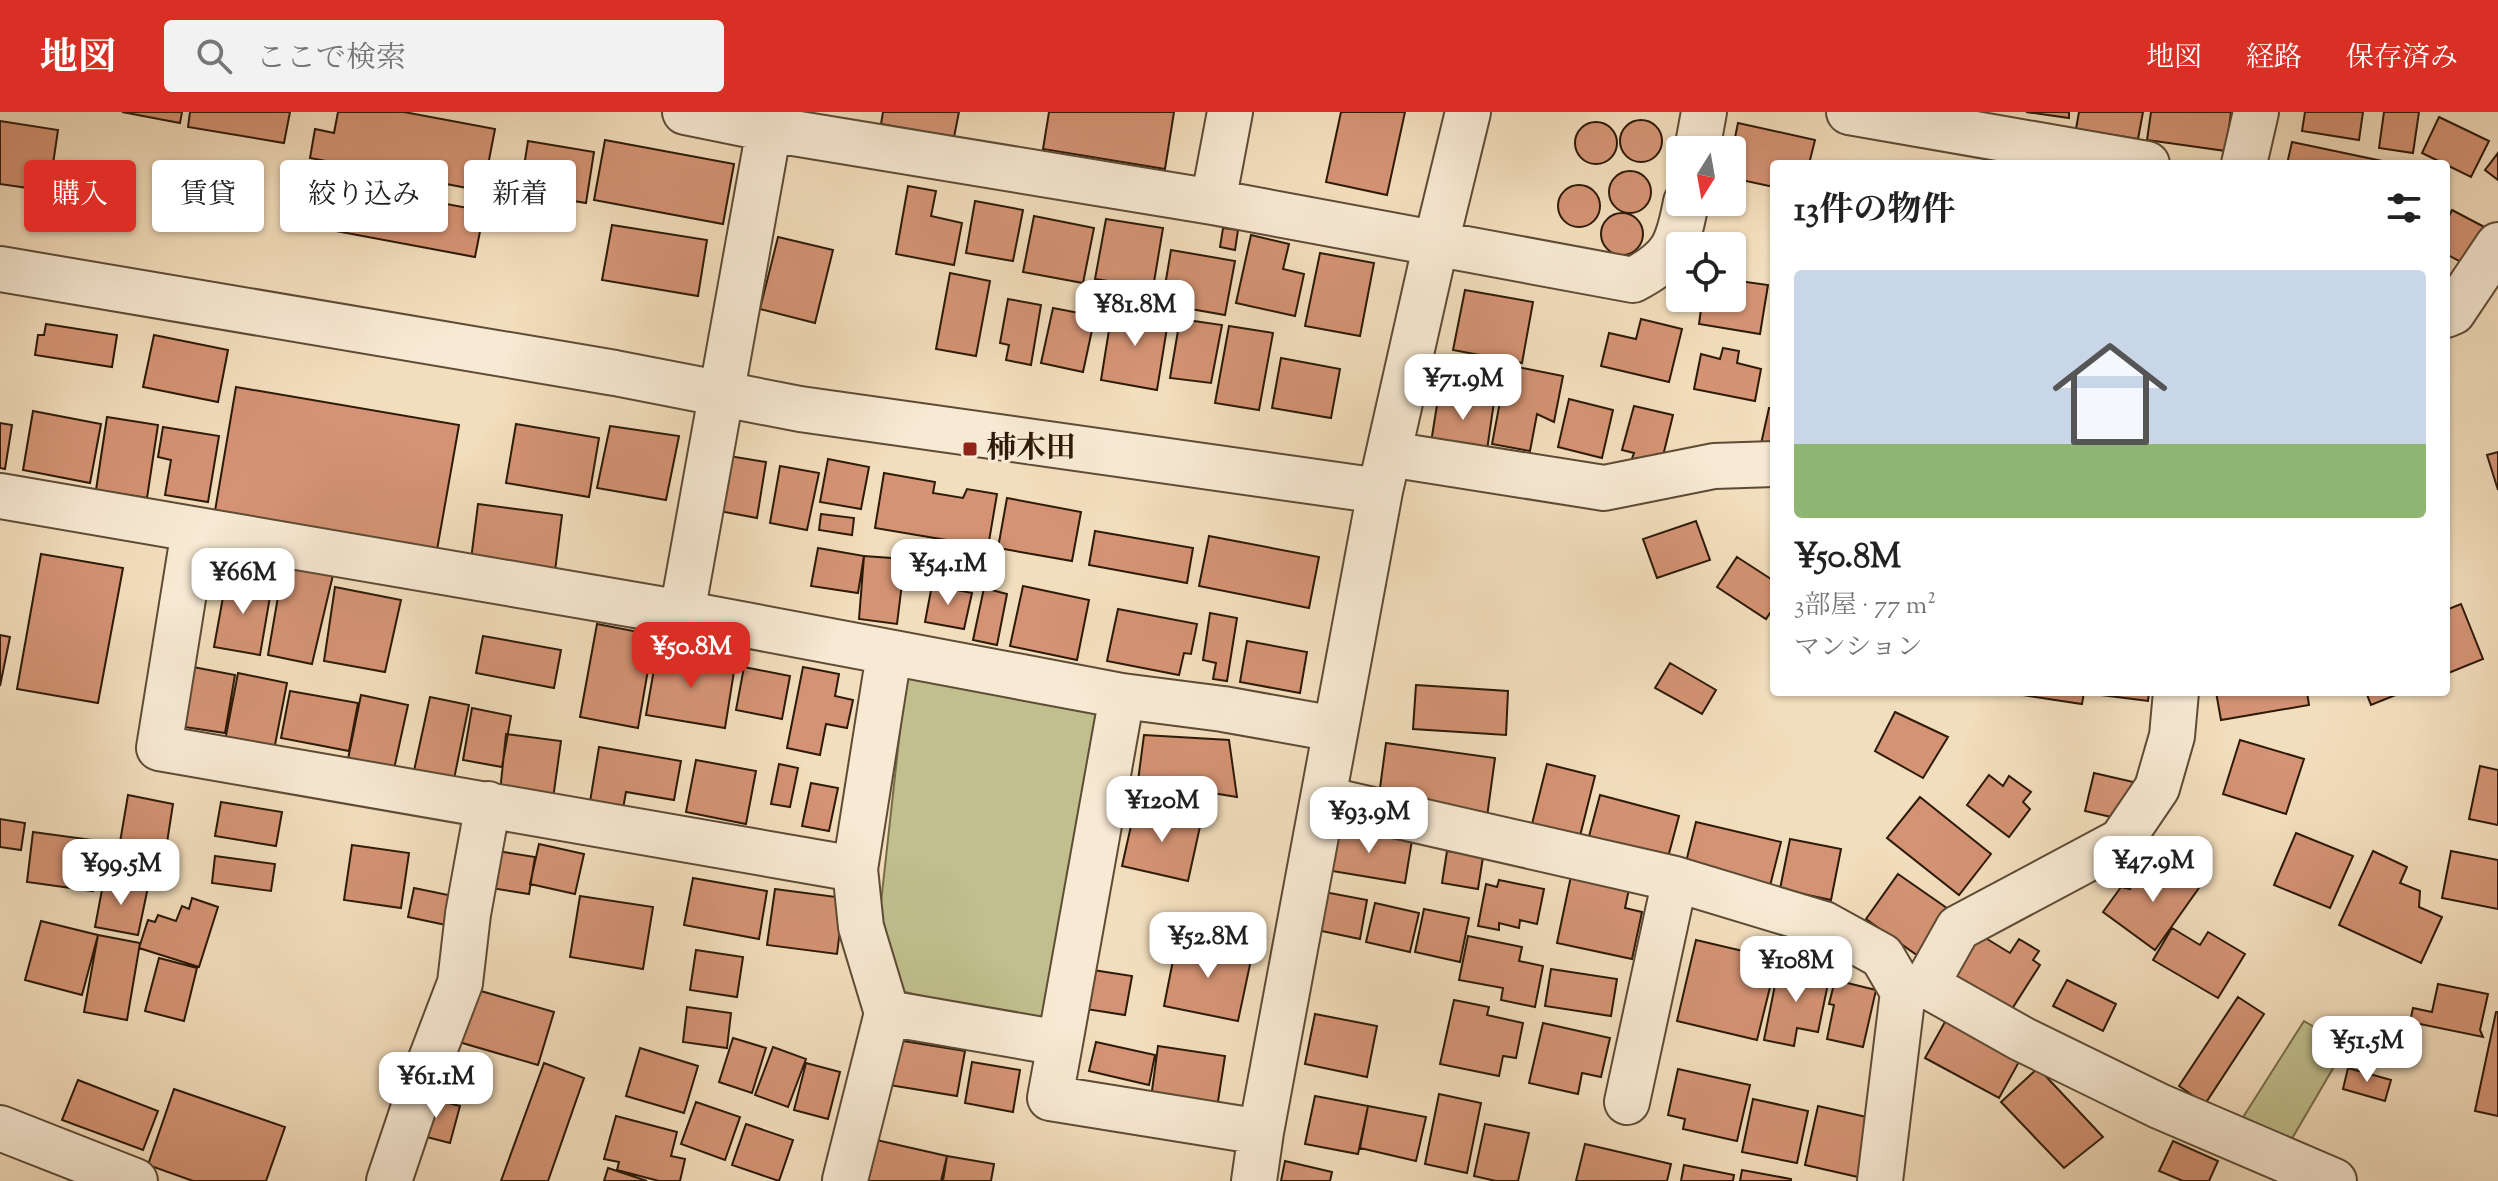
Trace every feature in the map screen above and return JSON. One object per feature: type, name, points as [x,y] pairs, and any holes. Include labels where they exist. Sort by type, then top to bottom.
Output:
[{"type":"street","points":[[685,112],[769,129],[1213,202],[1633,280],[1660,265],[1679,237],[1683,216]]},
{"type":"street","points":[[1213,202],[1230,112]]},
{"type":"street","points":[[1254,1181],[1335,729],[1385,472],[1468,112]]},
{"type":"street","points":[[1700,136],[1704,112]]},
{"type":"street","points":[[1849,112],[2124,160]]},
{"type":"street","points":[[2245,160],[2256,112]]},
{"type":"street","points":[[682,613],[769,129]]},
{"type":"street","points":[[2450,313],[2498,245]]},
{"type":"street","points":[[0,269],[585,368],[800,409],[1385,472],[1604,488],[1714,466],[1770,464]]},
{"type":"street","points":[[0,496],[682,613],[1122,696],[1223,709],[1335,729]]},
{"type":"street","points":[[194,530],[159,748],[855,869]]},
{"type":"street","points":[[845,1180],[887,1013],[861,927],[855,869],[889,654]]},
{"type":"street","points":[[1122,696],[1050,1098],[1261,1132]]},
{"type":"street","points":[[1880,1181],[1914,989],[1958,928],[2121,841],[2157,788],[2172,736],[2176,696]]},
{"type":"street","points":[[1324,799],[1675,879],[1824,924],[1882,956],[1914,989],[2159,1106],[2334,1181]]},
{"type":"street","points":[[389,1181],[460,983],[468,914],[488,804]]},
{"type":"street","points":[[1627,1102],[1675,879]]},
{"type":"street","points":[[887,1013],[1060,1043]]},
{"type":"street","points":[[0,1128],[44,1165],[135,1181]]},
{"type":"shaded area","points":[[906,676],[1102,708],[1041,1025],[872,984]]},
{"type":"shaded area","points":[[2304,1021],[2346,1046],[2290,1142],[2240,1122]]},
{"type":"building","points":[[122,112],[182,112],[180,123]]},
{"type":"building","points":[[190,112],[290,112],[284,143],[188,127]]},
{"type":"building","points":[[338,112],[404,112],[495,129],[489,160],[464,160],[464,187],[448,184],[448,160],[310,158],[315,129],[334,133]]},
{"type":"building","points":[[883,112],[959,112],[954,137],[881,124]]},
{"type":"building","points":[[1049,112],[1174,112],[1165,169],[1043,149]]},
{"type":"building","points":[[1341,112],[1405,112],[1387,195],[1326,182]]},
{"type":"building","points":[[2026,112],[2069,112],[2069,118]]},
{"type":"building","points":[[2079,112],[2143,112],[2138,139],[2076,129]]},
{"type":"building","points":[[2151,112],[2231,112],[2226,151],[2147,140]]},
{"type":"building","points":[[2305,112],[2363,112],[2359,140],[2302,131]]},
{"type":"building","points":[[2384,112],[2419,112],[2413,153],[2379,148]]},
{"type":"building","points":[[2439,117],[2489,141],[2471,177],[2450,167],[2450,160],[2436,160],[2422,153]]},
{"type":"building","points":[[1641,120],[1656,126],[1662,141],[1656,156],[1641,162],[1626,156],[1620,141],[1626,126]]},
{"type":"building","points":[[0,121],[58,130],[54,160],[24,160],[24,187],[0,184]]},
{"type":"building","points":[[1596,122],[1611,128],[1617,143],[1611,158],[1596,164],[1581,158],[1575,143],[1581,128]]},
{"type":"building","points":[[1738,123],[1815,140],[1810,160],[1770,160],[1770,186],[1746,181],[1746,136],[1735,136]]},
{"type":"building","points":[[605,140],[734,164],[723,224],[594,200]]},
{"type":"building","points":[[528,141],[594,152],[586,203],[576,201],[576,160],[525,160]]},
{"type":"building","points":[[2292,142],[2378,160],[2288,160]]},
{"type":"building","points":[[2498,153],[2498,180],[2485,170]]},
{"type":"building","points":[[1630,171],[1645,177],[1651,192],[1645,207],[1630,213],[1615,207],[1609,192],[1615,177]]},
{"type":"building","points":[[1579,185],[1594,191],[1600,206],[1594,221],[1579,227],[1564,221],[1558,206],[1564,191]]},
{"type":"building","points":[[908,186],[936,191],[931,216],[962,223],[954,265],[896,254]]},
{"type":"building","points":[[975,201],[1023,210],[1013,261],[966,253]]},
{"type":"building","points":[[448,204],[464,207],[464,232],[480,232],[475,257],[341,232],[448,232]]},
{"type":"building","points":[[2452,210],[2492,231],[2472,268],[2450,256]]},
{"type":"building","points":[[1622,213],[1637,219],[1643,234],[1637,249],[1622,255],[1607,249],[1601,234],[1607,219]]},
{"type":"building","points":[[1034,216],[1094,228],[1083,283],[1023,272]]},
{"type":"building","points":[[1106,219],[1163,228],[1153,288],[1095,279]]},
{"type":"building","points":[[612,225],[707,240],[698,296],[602,280]]},
{"type":"building","points":[[1223,228],[1238,230],[1235,250],[1220,247]]},
{"type":"building","points":[[1251,235],[1289,244],[1283,269],[1304,274],[1295,316],[1236,303]]},
{"type":"building","points":[[778,237],[833,250],[815,323],[760,309]]},
{"type":"building","points":[[1171,250],[1235,261],[1225,315],[1162,304]]},
{"type":"building","points":[[1320,253],[1374,263],[1360,336],[1305,326]]},
{"type":"building","points":[[950,273],[990,281],[976,356],[936,349]]},
{"type":"building","points":[[1746,282],[1768,285],[1760,334],[1699,324],[1701,312],[1746,312]]},
{"type":"building","points":[[1465,290],[1533,302],[1522,363],[1453,350]]},
{"type":"building","points":[[1008,299],[1041,305],[1031,365],[1006,360],[1009,345],[1000,343]]},
{"type":"building","points":[[1113,305],[1169,315],[1157,390],[1101,380]]},
{"type":"building","points":[[1053,308],[1095,316],[1083,372],[1041,363]]},
{"type":"building","points":[[1180,319],[1222,325],[1211,383],[1170,378]]},
{"type":"building","points":[[1641,319],[1682,329],[1669,382],[1601,366],[1609,333],[1636,339]]},
{"type":"building","points":[[46,324],[117,335],[112,367],[35,355],[38,335],[44,335]]},
{"type":"building","points":[[1229,326],[1273,333],[1259,410],[1215,403]]},
{"type":"building","points":[[154,335],[228,350],[218,402],[143,387]]},
{"type":"building","points":[[1723,348],[1739,351],[1737,363],[1761,369],[1755,401],[1694,389],[1701,354],[1720,359]]},
{"type":"building","points":[[1281,358],[1340,369],[1331,418],[1272,408]]},
{"type":"building","points":[[1507,365],[1563,376],[1554,422],[1537,414],[1530,451],[1492,444]]},
{"type":"building","points":[[1440,386],[1495,395],[1486,457],[1430,449]]},
{"type":"building","points":[[236,387],[459,425],[437,550],[215,511]]},
{"type":"building","points":[[1569,399],[1613,410],[1602,458],[1558,447]]},
{"type":"building","points":[[1634,406],[1673,415],[1663,456],[1657,454],[1652,469],[1630,464],[1634,453],[1622,450]]},
{"type":"building","points":[[1769,408],[1770,408],[1770,443],[1761,444]]},
{"type":"building","points":[[33,411],[101,424],[90,483],[23,470]]},
{"type":"building","points":[[107,417],[158,425],[147,498],[96,490]]},
{"type":"building","points":[[0,423],[12,425],[5,469],[0,468]]},
{"type":"building","points":[[516,424],[599,438],[589,497],[506,483]]},
{"type":"building","points":[[610,426],[679,436],[666,500],[597,488]]},
{"type":"building","points":[[163,427],[219,436],[208,502],[165,495],[171,460],[158,457]]},
{"type":"building","points":[[2498,452],[2498,490],[2487,455]]},
{"type":"building","points":[[723,455],[766,462],[757,518],[714,510]]},
{"type":"building","points":[[828,459],[869,467],[861,509],[820,502]]},
{"type":"building","points":[[780,466],[819,473],[807,530],[770,523]]},
{"type":"building","points":[[884,473],[935,482],[933,493],[963,498],[967,489],[997,494],[988,547],[875,528]]},
{"type":"building","points":[[1007,498],[1081,512],[1072,561],[998,548]]},
{"type":"building","points":[[478,504],[562,515],[555,571],[471,560]]},
{"type":"building","points":[[821,514],[854,518],[852,535],[819,530]]},
{"type":"building","points":[[1696,521],[1710,560],[1657,578],[1643,539]]},
{"type":"building","points":[[1095,531],[1193,548],[1187,583],[1089,565]]},
{"type":"building","points":[[1209,536],[1319,557],[1309,608],[1199,586]]},
{"type":"building","points":[[818,548],[864,556],[858,593],[811,586]]},
{"type":"building","points":[[41,554],[123,568],[98,703],[17,689]]},
{"type":"building","points":[[932,554],[965,560],[960,583],[928,576]]},
{"type":"building","points":[[285,556],[336,562],[312,664],[268,655]]},
{"type":"building","points":[[864,556],[905,559],[897,624],[859,619]]},
{"type":"building","points":[[1737,557],[1770,578],[1770,613],[1766,619],[1717,587]]},
{"type":"building","points":[[227,575],[272,585],[260,655],[214,647]]},
{"type":"building","points":[[932,585],[972,593],[964,629],[925,622]]},
{"type":"building","points":[[1023,586],[1089,600],[1077,660],[1010,646]]},
{"type":"building","points":[[335,587],[401,600],[385,672],[324,661]]},
{"type":"building","points":[[984,588],[1007,594],[997,645],[973,640]]},
{"type":"building","points":[[2461,604],[2483,659],[2450,672],[2450,608]]},
{"type":"building","points":[[1118,609],[1197,624],[1191,654],[1184,653],[1179,675],[1107,661]]},
{"type":"building","points":[[1210,613],[1237,618],[1227,681],[1213,679],[1216,663],[1203,660]]},
{"type":"building","points":[[597,624],[654,635],[638,728],[580,717]]},
{"type":"building","points":[[0,635],[10,637],[0,686]]},
{"type":"building","points":[[483,636],[561,650],[554,688],[476,673]]},
{"type":"building","points":[[1247,641],[1307,652],[1300,693],[1240,682]]},
{"type":"building","points":[[657,652],[735,665],[725,728],[646,715]]},
{"type":"building","points":[[1670,663],[1716,690],[1702,714],[1655,688]]},
{"type":"building","points":[[188,666],[235,675],[225,733],[178,726]]},
{"type":"building","points":[[744,667],[790,676],[782,719],[736,710]]},
{"type":"building","points":[[803,667],[839,674],[835,696],[853,700],[847,728],[826,724],[820,755],[787,748]]},
{"type":"building","points":[[238,673],[287,683],[273,755],[224,746]]},
{"type":"building","points":[[1416,685],[1508,691],[1506,735],[1413,729]]},
{"type":"building","points":[[290,691],[358,703],[349,751],[281,738]]},
{"type":"building","points":[[361,695],[408,705],[394,769],[348,759]]},
{"type":"building","points":[[2029,696],[2083,696],[2082,704]]},
{"type":"building","points":[[2109,696],[2149,696],[2148,701]]},
{"type":"building","points":[[2217,696],[2308,696],[2309,705],[2221,720]]},
{"type":"building","points":[[2368,696],[2393,696],[2371,705]]},
{"type":"building","points":[[430,697],[469,705],[452,789],[412,780]]},
{"type":"building","points":[[472,708],[511,716],[502,767],[463,760]]},
{"type":"building","points":[[1895,712],[1948,737],[1923,778],[1875,751]]},
{"type":"building","points":[[506,734],[561,741],[553,799],[500,792]]},
{"type":"building","points":[[1144,735],[1229,740],[1237,797],[1138,781]]},
{"type":"building","points":[[2240,740],[2304,759],[2286,814],[2223,794]]},
{"type":"building","points":[[1386,743],[1495,758],[1487,817],[1378,803]]},
{"type":"building","points":[[599,747],[681,761],[674,800],[626,792],[622,814],[589,808]]},
{"type":"building","points":[[696,760],[756,771],[746,824],[686,812]]},
{"type":"building","points":[[779,764],[798,768],[790,807],[771,804]]},
{"type":"building","points":[[1547,764],[1595,776],[1579,840],[1531,828]]},
{"type":"building","points":[[2480,766],[2498,770],[2498,825],[2469,819]]},
{"type":"building","points":[[2094,773],[2142,784],[2133,822],[2085,811]]},
{"type":"building","points":[[1989,775],[2003,786],[2009,776],[2031,792],[2023,802],[2030,809],[2009,837],[1967,805]]},
{"type":"building","points":[[811,783],[838,788],[829,831],[802,826]]},
{"type":"building","points":[[128,795],[173,804],[164,862],[118,854]]},
{"type":"building","points":[[1600,795],[1679,816],[1667,861],[1588,840]]},
{"type":"building","points":[[1920,797],[1991,854],[1959,895],[1887,838]]},
{"type":"building","points":[[221,802],[282,812],[276,846],[215,836]]},
{"type":"building","points":[[1135,808],[1201,822],[1188,881],[1122,866]]},
{"type":"building","points":[[0,819],[25,823],[21,850],[0,847]]},
{"type":"building","points":[[1696,822],[1781,842],[1770,886],[1685,866]]},
{"type":"building","points":[[1334,827],[1412,840],[1405,883],[1326,870]]},
{"type":"building","points":[[33,832],[100,841],[93,891],[27,882]]},
{"type":"building","points":[[2296,833],[2353,856],[2330,908],[2274,885]]},
{"type":"building","points":[[1790,839],[1841,849],[1831,900],[1780,889]]},
{"type":"building","points":[[539,844],[584,854],[575,894],[530,884]]},
{"type":"building","points":[[352,845],[409,853],[401,908],[344,900]]},
{"type":"building","points":[[491,850],[535,857],[529,894],[485,887]]},
{"type":"building","points":[[1447,851],[1483,857],[1478,889],[1442,883]]},
{"type":"building","points":[[2373,851],[2407,867],[2400,883],[2420,891],[2419,907],[2442,917],[2421,963],[2339,925]]},
{"type":"building","points":[[2451,851],[2498,860],[2498,909],[2442,898]]},
{"type":"building","points":[[215,856],[275,864],[271,891],[212,883]]},
{"type":"building","points":[[2168,861],[2201,885],[2155,950],[2103,912],[2121,887],[2130,889],[2135,870],[2152,882]]},
{"type":"building","points":[[1898,874],[1954,913],[1921,958],[1866,919]]},
{"type":"building","points":[[1571,876],[1629,889],[1625,908],[1642,912],[1632,959],[1557,943]]},
{"type":"building","points":[[693,878],[767,891],[759,939],[684,925]]},
{"type":"building","points":[[104,879],[148,887],[138,935],[95,927]]},
{"type":"building","points":[[1499,880],[1544,889],[1537,924],[1520,920],[1519,928],[1499,923],[1499,930],[1478,926],[1486,884],[1497,887]]},
{"type":"building","points":[[414,888],[453,896],[446,925],[408,917]]},
{"type":"building","points":[[775,889],[844,898],[837,954],[767,945]]},
{"type":"building","points":[[1319,891],[1367,900],[1360,939],[1312,929]]},
{"type":"building","points":[[580,896],[653,907],[643,969],[570,957]]},
{"type":"building","points":[[192,898],[218,907],[199,967],[139,948],[148,920],[155,922],[158,915],[176,921],[182,906],[189,909]]},
{"type":"building","points":[[1375,903],[1419,913],[1410,952],[1366,942]]},
{"type":"building","points":[[1424,909],[1469,918],[1460,962],[1415,952]]},
{"type":"building","points":[[41,921],[98,935],[82,995],[25,980]]},
{"type":"building","points":[[2172,928],[2200,945],[2208,932],[2245,954],[2218,998],[2153,960]]},
{"type":"building","points":[[1979,934],[2010,953],[2019,939],[2039,951],[2033,960],[2040,965],[2010,1012],[1953,976]]},
{"type":"building","points":[[98,935],[140,943],[127,1020],[84,1012]]},
{"type":"building","points":[[1468,936],[1522,947],[1519,961],[1543,966],[1535,1007],[1501,1000],[1503,988],[1459,980]]},
{"type":"building","points":[[1177,940],[1252,955],[1238,1021],[1164,1006]]},
{"type":"building","points":[[1696,940],[1777,959],[1757,1040],[1677,1021]]},
{"type":"building","points":[[696,950],[743,957],[737,997],[690,990]]},
{"type":"building","points":[[159,958],[197,968],[184,1021],[145,1011]]},
{"type":"building","points":[[1779,965],[1830,974],[1818,1032],[1797,1028],[1794,1046],[1764,1040]]},
{"type":"building","points":[[1551,969],[1617,979],[1611,1016],[1545,1006]]},
{"type":"building","points":[[1093,970],[1132,976],[1125,1015],[1086,1009]]},
{"type":"building","points":[[1835,980],[1876,990],[1863,1047],[1827,1039],[1834,1005],[1829,1004]]},
{"type":"building","points":[[2067,980],[2116,1004],[2103,1031],[2053,1006]]},
{"type":"building","points":[[2438,984],[2488,994],[2480,1030],[2483,1037],[2410,1022],[2413,1008],[2432,1012]]},
{"type":"building","points":[[467,987],[554,1012],[538,1065],[452,1040]]},
{"type":"building","points":[[2238,997],[2264,1014],[2205,1104],[2179,1086]]},
{"type":"building","points":[[1454,1000],[1489,1007],[1487,1015],[1523,1023],[1516,1058],[1503,1056],[1499,1076],[1440,1064]]},
{"type":"building","points":[[687,1007],[731,1013],[727,1048],[683,1042]]},
{"type":"building","points":[[2498,1012],[2498,1116],[2475,1111]]},
{"type":"building","points":[[1315,1014],[1377,1026],[1367,1077],[1305,1064]]},
{"type":"building","points":[[1946,1020],[2020,1060],[1999,1098],[1925,1058]]},
{"type":"building","points":[[1543,1023],[1610,1038],[1601,1077],[1582,1073],[1578,1094],[1529,1083]]},
{"type":"building","points":[[733,1038],[766,1048],[752,1093],[719,1082]]},
{"type":"building","points":[[891,1039],[965,1051],[957,1096],[883,1084]]},
{"type":"building","points":[[1096,1042],[1155,1055],[1149,1085],[1089,1071]]},
{"type":"building","points":[[1158,1046],[1225,1056],[1217,1108],[1151,1098]]},
{"type":"building","points":[[773,1047],[806,1059],[788,1107],[755,1095]]},
{"type":"building","points":[[640,1048],[698,1066],[684,1113],[626,1096]]},
{"type":"building","points":[[972,1062],[1020,1070],[1013,1112],[965,1103]]},
{"type":"building","points":[[544,1063],[584,1078],[548,1181],[501,1181]]},
{"type":"building","points":[[806,1063],[840,1072],[828,1119],[794,1110]]},
{"type":"building","points":[[2038,1068],[2103,1137],[2064,1168],[2001,1102]]},
{"type":"building","points":[[2348,1068],[2391,1080],[2385,1101],[2343,1089]]},
{"type":"building","points":[[1678,1069],[1750,1085],[1737,1141],[1683,1129],[1685,1119],[1668,1115]]},
{"type":"building","points":[[78,1080],[158,1111],[143,1150],[62,1120]]},
{"type":"building","points":[[174,1089],[285,1127],[266,1181],[193,1181],[148,1165]]},
{"type":"building","points":[[1439,1094],[1481,1103],[1467,1173],[1425,1164]]},
{"type":"building","points":[[421,1096],[460,1106],[450,1143],[411,1133]]},
{"type":"building","points":[[1315,1096],[1368,1106],[1358,1154],[1305,1144]]},
{"type":"building","points":[[1753,1099],[1808,1111],[1797,1163],[1742,1152]]},
{"type":"building","points":[[696,1102],[740,1117],[725,1160],[681,1144]]},
{"type":"building","points":[[1368,1106],[1426,1117],[1416,1161],[1360,1148]]},
{"type":"building","points":[[1818,1106],[1871,1118],[1858,1177],[1805,1165]]},
{"type":"building","points":[[616,1116],[677,1132],[671,1156],[685,1159],[680,1181],[659,1181],[617,1170],[619,1162],[604,1159]]},
{"type":"building","points":[[746,1124],[793,1140],[779,1181],[732,1165]]},
{"type":"building","points":[[1485,1124],[1529,1133],[1518,1181],[1496,1181],[1474,1176]]},
{"type":"building","points":[[872,1139],[947,1156],[941,1181],[862,1181]]},
{"type":"building","points":[[2173,1141],[2218,1161],[2209,1181],[2183,1181],[2159,1171]]},
{"type":"building","points":[[1585,1144],[1671,1164],[1667,1181],[1576,1181]]},
{"type":"building","points":[[947,1156],[994,1164],[991,1181],[943,1181]]},
{"type":"building","points":[[1285,1161],[1332,1172],[1330,1181],[1281,1181]]},
{"type":"building","points":[[1684,1165],[1734,1175],[1733,1181],[1681,1181]]},
{"type":"building","points":[[608,1168],[647,1181],[604,1181]]},
{"type":"building","points":[[1742,1170],[1791,1179],[1791,1181],[1740,1181]]},
{"type":"place","name":"柿木田","points":[[970,449]]}]
